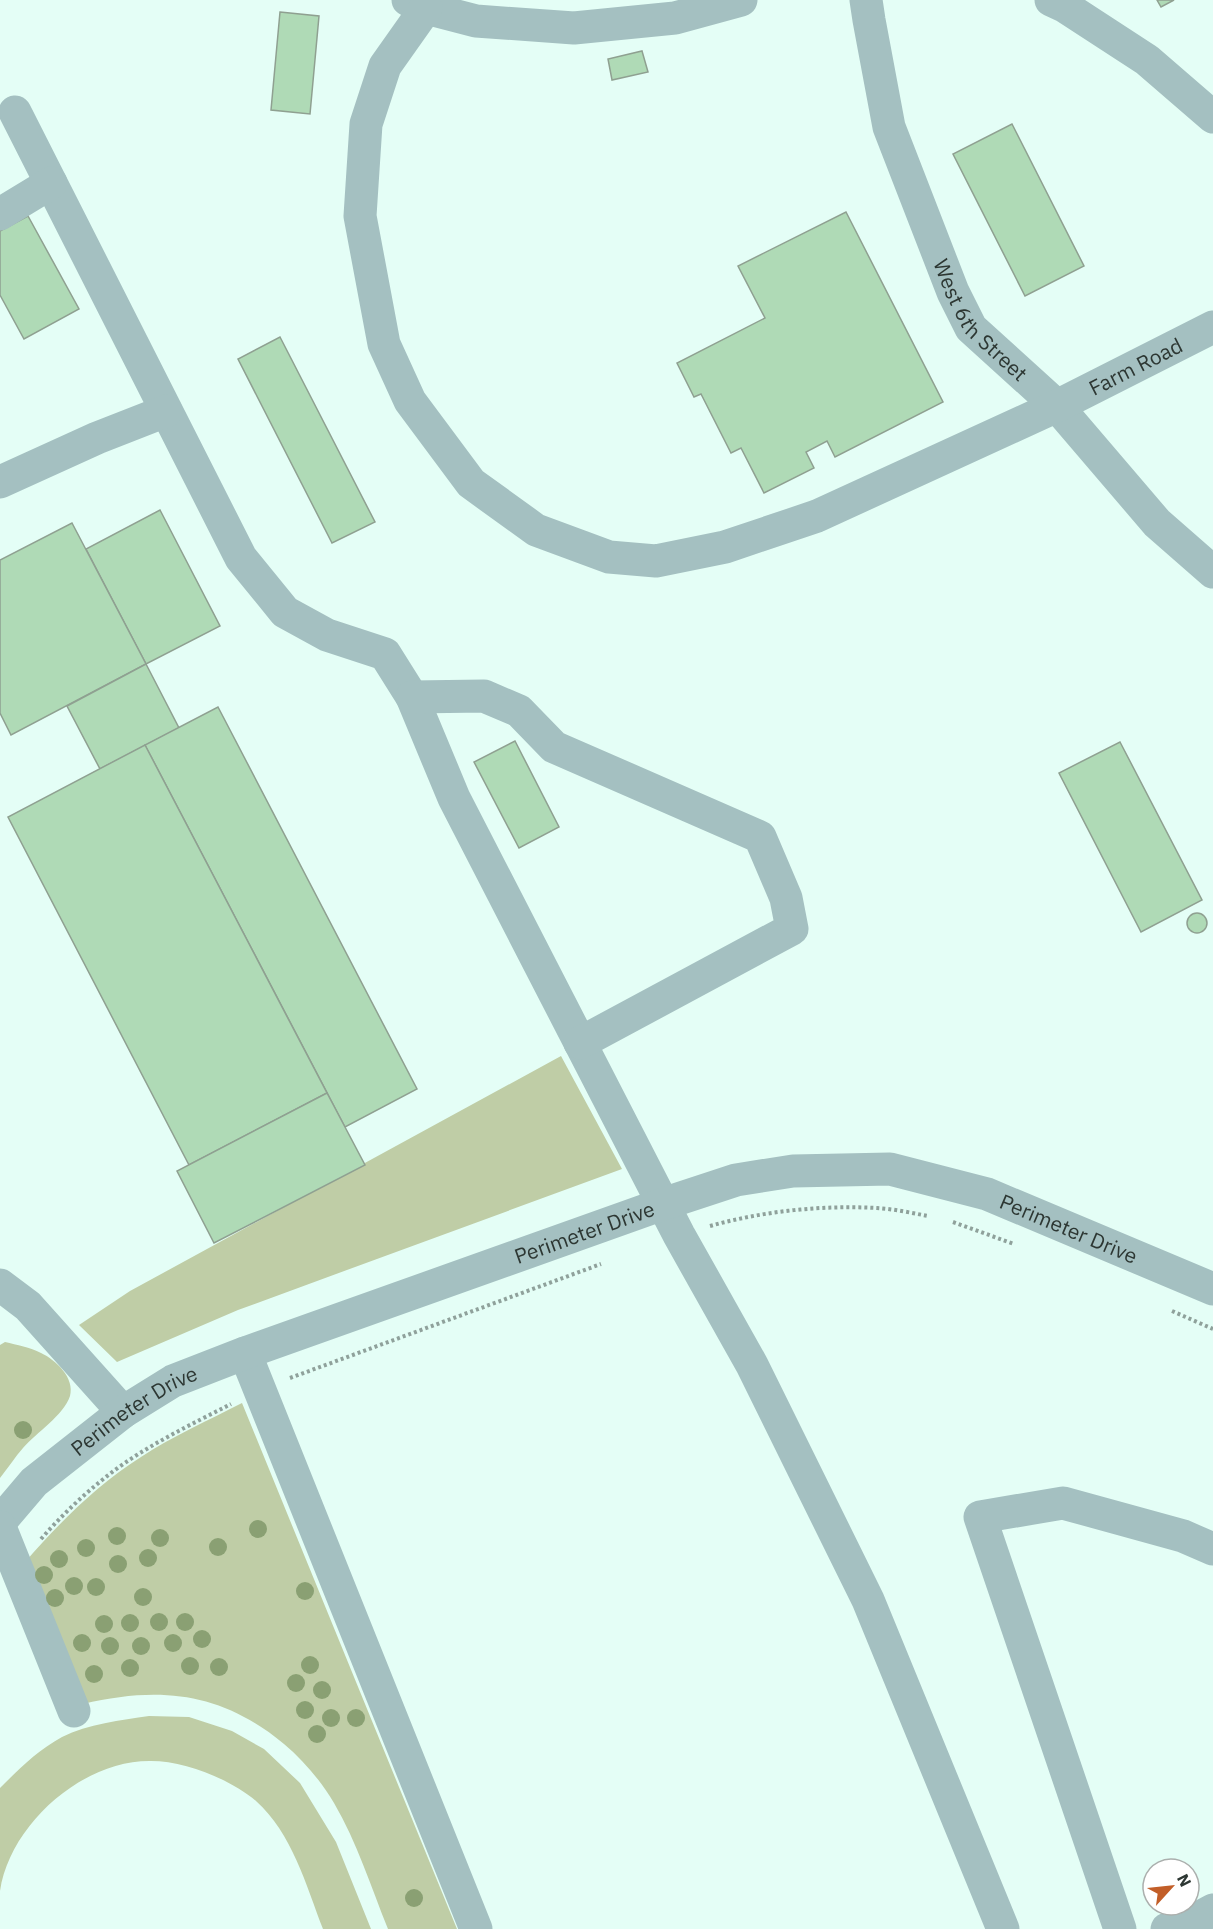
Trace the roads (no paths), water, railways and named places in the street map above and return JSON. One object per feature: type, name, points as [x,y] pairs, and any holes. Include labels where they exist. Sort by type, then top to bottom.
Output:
[{"type":"street","points":[[417,4],[476,21],[574,28],[675,18],[741,0]]},
{"type":"street","name":"West 6th Street","points":[[866,0],[889,127],[953,292],[971,327],[1057,406],[1157,523],[1213,572]]},
{"type":"street","points":[[1052,0],[1147,60],[1213,117]]},
{"type":"street","name":"Farm Road","points":[[417,4],[385,66],[366,124],[360,216],[384,344],[410,401],[471,483],[536,530],[609,558],[656,561],[725,547],[817,516],[1057,406],[1213,327]]},
{"type":"street","points":[[15,112],[241,558],[285,612],[327,635],[385,654],[412,697],[453,798],[679,1235],[752,1365],[868,1600],[1003,1929]]},
{"type":"street","points":[[0,214],[51,183]]},
{"type":"street","points":[[0,482],[97,438],[166,411]]},
{"type":"street","points":[[412,697],[484,696],[519,711],[554,747],[760,837],[786,898],[792,929],[580,1043]]},
{"type":"street","name":"Perimeter Drive","points":[[0,1522],[33,1482],[123,1412],[172,1381],[663,1204],[736,1180],[793,1171],[890,1169],[987,1194],[1213,1289]]},
{"type":"street","points":[[0,1285],[28,1306],[123,1412]]},
{"type":"street","points":[[245,1353],[476,1929]]},
{"type":"street","points":[[1120,1929],[980,1517],[1063,1503],[1183,1536],[1213,1549]]},
{"type":"street","points":[[0,1527],[74,1711]]},
{"type":"street","points":[[1167,1929],[1185,1925],[1213,1910]]}]
